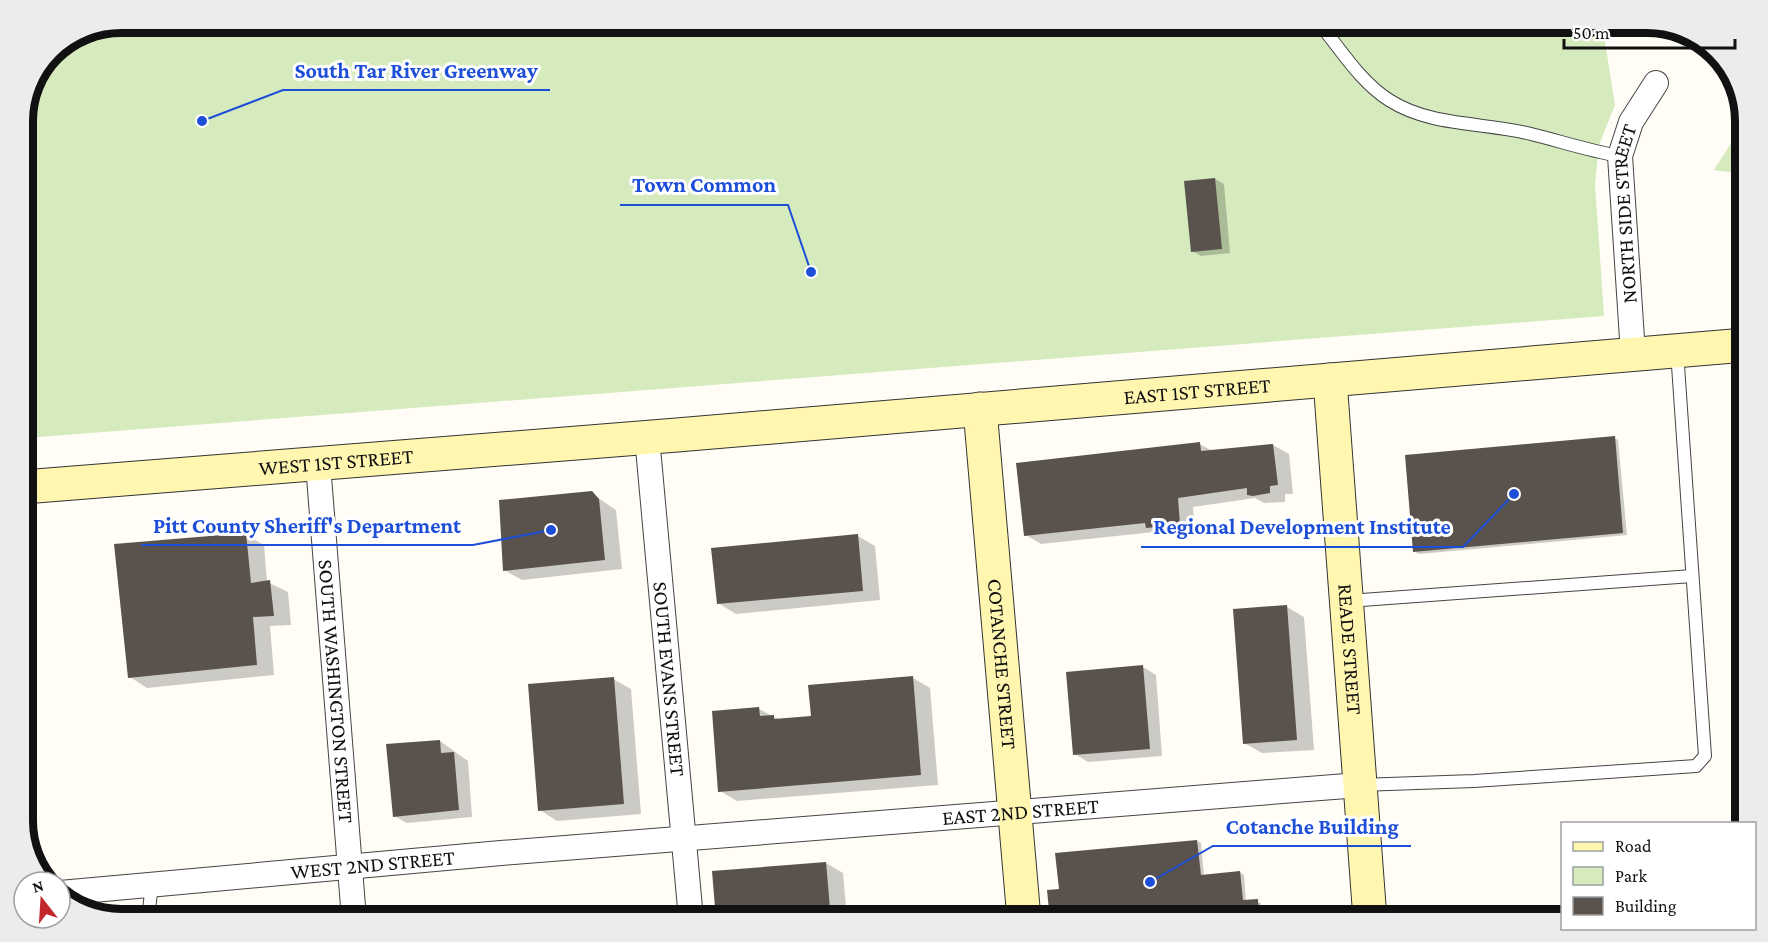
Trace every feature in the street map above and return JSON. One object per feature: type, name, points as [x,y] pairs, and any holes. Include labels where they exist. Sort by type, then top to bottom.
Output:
[{"type":"street","name":"NORTH SIDE STREET","points":[[1633,354],[1620,156],[1631,122],[1656,83]]},
{"type":"street","name":"EAST 1ST STREET","points":[[648,437],[1735,346]]},
{"type":"street","name":"READE STREET","points":[[1330,380],[1344,602],[1369,909]]},
{"type":"street","name":"COTANCHE STREET","points":[[980,409],[1023,909]]},
{"type":"street","name":"WEST 1ST STREET","points":[[33,486],[648,437]]},
{"type":"street","name":"SOUTH EVANS STREET","points":[[648,437],[690,909]]},
{"type":"street","name":"SOUTH WASHINGTON STREET","points":[[318,464],[353,909]]},
{"type":"street","name":"EAST 2ND STREET","points":[[684,839],[1359,785]]},
{"type":"street","name":"WEST 2ND STREET","points":[[72,891],[684,839]]},
{"type":"lane","points":[[1327,33],[1368,84],[1389,101],[1415,112],[1442,120],[1529,133],[1620,156]]},
{"type":"lane","points":[[1359,785],[1474,782],[1696,766],[1705,756],[1677,350]]},
{"type":"lane","points":[[1344,602],[1692,576]]},
{"type":"lane","points":[[149,909],[152,884]]},
{"type":"green space","points":[[121,33],[1604,33],[1615,105],[1599,145],[1595,184],[1604,316],[33,437],[33,115],[40,87],[48,72],[59,59],[72,48],[87,40]]},
{"type":"green space","points":[[1735,137],[1735,173],[1714,170]]},
{"type":"building","points":[[1215,178],[1222,249],[1191,252],[1184,181]]},
{"type":"building","points":[[1615,436],[1623,533],[1413,552],[1405,455]]},
{"type":"building","points":[[1200,442],[1201,451],[1273,444],[1278,485],[1270,486],[1270,493],[1253,496],[1247,495],[1247,488],[1178,498],[1180,525],[1146,528],[1145,523],[1024,536],[1016,463]]},
{"type":"building","points":[[592,491],[599,499],[605,560],[503,571],[499,500]]},
{"type":"building","points":[[246,533],[251,583],[270,580],[274,616],[253,617],[257,665],[128,678],[114,544]]},
{"type":"building","points":[[858,534],[863,591],[717,604],[711,548]]},
{"type":"building","points":[[1287,605],[1297,740],[1243,744],[1233,609]]},
{"type":"building","points":[[1143,665],[1150,749],[1073,755],[1066,672]]},
{"type":"building","points":[[913,676],[921,775],[718,792],[712,711],[759,707],[760,716],[774,715],[774,719],[811,716],[808,685]]},
{"type":"building","points":[[614,677],[624,804],[538,811],[528,684]]},
{"type":"building","points":[[440,740],[441,753],[454,752],[459,810],[393,817],[386,744]]},
{"type":"building","points":[[1197,840],[1201,875],[1240,871],[1243,900],[1258,899],[1258,909],[1049,909],[1047,890],[1059,889],[1055,853]]},
{"type":"building","points":[[826,862],[830,909],[715,909],[712,871]]},
{"type":"place","name":"South Tar River Greenway","points":[[202,121]]},
{"type":"place","name":"Town Common","points":[[811,272]]},
{"type":"place","name":"Regional Development Institute","points":[[1514,494]]},
{"type":"place","name":"Pitt County Sheriff's Department","points":[[551,530]]},
{"type":"place","name":"Cotanche Building","points":[[1150,882]]}]
